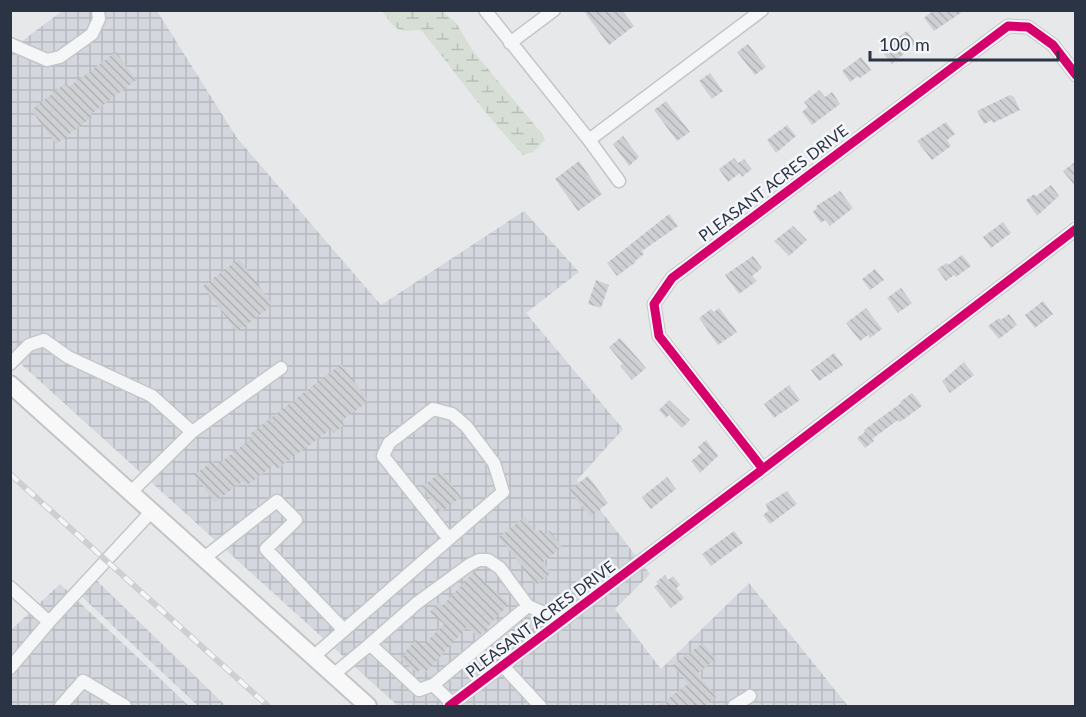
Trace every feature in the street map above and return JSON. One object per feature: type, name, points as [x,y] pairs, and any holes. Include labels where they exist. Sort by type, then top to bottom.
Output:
[{"type":"main road","points":[[10,384],[368,706]]},
{"type":"street","points":[[10,44],[47,60],[60,57],[92,34],[99,19],[98,10]]},
{"type":"street","points":[[485,10],[619,181]]},
{"type":"street","points":[[510,43],[554,10]]},
{"type":"street","points":[[589,140],[762,10]]},
{"type":"street","name":"PLEASANT ACRES DRIVE","points":[[763,469],[659,336],[654,304],[672,278],[1008,26],[1028,27],[1053,45],[1076,75]]},
{"type":"street","name":"PLEASANT ACRES DRIVE","points":[[451,705],[1076,229]]},
{"type":"street","points":[[10,364],[29,345],[44,340],[68,357],[152,396],[192,432]]},
{"type":"street","points":[[131,492],[192,432],[281,368]]},
{"type":"street","points":[[313,657],[449,539],[503,492],[494,463],[466,426],[452,414],[433,409],[388,443],[383,456],[449,539]]},
{"type":"street","points":[[204,558],[277,501],[296,520],[266,549],[344,630]]},
{"type":"street","points":[[10,668],[49,622],[152,511]]},
{"type":"street","points":[[333,675],[417,603],[479,560],[488,560],[500,568],[528,606],[563,621]]},
{"type":"street","points":[[10,587],[49,622]]},
{"type":"street","points":[[368,646],[374,648],[419,690],[433,685],[528,606]]},
{"type":"street","points":[[503,666],[540,706]]},
{"type":"street","points":[[61,706],[83,681],[124,706]]},
{"type":"street","points":[[433,685],[451,705]]},
{"type":"street","points":[[734,706],[750,696]]},
{"type":"shaded area","points":[[62,11],[157,11],[237,138],[381,305],[524,211],[579,272],[526,313],[623,429],[577,480],[650,574],[615,609],[661,669],[749,583],[848,706],[398,706],[11,355],[10,50]]},
{"type":"shaded area","points":[[95,579],[226,706],[198,706],[78,593]]},
{"type":"shaded area","points":[[60,584],[189,706],[11,706],[11,630]]},
{"type":"green space","points":[[382,11],[442,11],[456,23],[473,51],[545,140],[533,152],[523,155],[484,110],[422,31],[398,29]]},
{"type":"building","points":[[583,10],[622,10],[634,26],[609,45]]},
{"type":"building","points":[[934,10],[965,10],[934,31],[924,18]]},
{"type":"building","points":[[907,31],[916,43],[892,64],[881,50]]},
{"type":"building","points":[[748,44],[766,67],[755,75],[737,52]]},
{"type":"building","points":[[116,52],[136,80],[56,144],[31,110],[66,83],[69,87]]},
{"type":"building","points":[[861,57],[871,70],[850,82],[842,71]]},
{"type":"building","points":[[710,73],[723,91],[712,99],[699,81]]},
{"type":"building","points":[[819,90],[825,97],[832,92],[840,104],[812,125],[802,112],[808,107],[804,102]]},
{"type":"building","points":[[1010,95],[1014,97],[1020,110],[993,123],[992,120],[984,124],[977,111]]},
{"type":"building","points":[[666,101],[690,132],[677,141],[654,110]]},
{"type":"building","points":[[946,122],[955,134],[947,140],[951,146],[932,160],[917,141]]},
{"type":"building","points":[[787,125],[796,136],[776,153],[767,140]]},
{"type":"building","points":[[623,136],[639,157],[629,166],[613,144]]},
{"type":"building","points":[[734,158],[738,163],[744,159],[752,169],[742,177],[740,173],[728,182],[719,169]]},
{"type":"building","points":[[579,161],[602,194],[578,211],[555,179]]},
{"type":"building","points":[[1076,161],[1076,187],[1063,171]]},
{"type":"building","points":[[1051,185],[1059,196],[1037,216],[1026,200]]},
{"type":"building","points":[[840,191],[853,208],[830,226],[825,220],[821,223],[813,212],[816,206]]},
{"type":"building","points":[[669,214],[678,226],[642,251],[644,254],[636,262],[617,276],[607,263]]},
{"type":"building","points":[[1003,222],[1011,233],[991,248],[983,237]]},
{"type":"building","points":[[793,226],[807,240],[789,256],[774,241]]},
{"type":"building","points":[[962,255],[971,266],[946,281],[937,269],[946,263],[948,265]]},
{"type":"building","points":[[753,256],[762,268],[752,276],[757,281],[739,294],[725,275]]},
{"type":"building","points":[[239,259],[273,305],[237,332],[203,286]]},
{"type":"building","points":[[875,269],[884,280],[870,290],[862,279]]},
{"type":"building","points":[[596,280],[609,285],[601,308],[588,304]]},
{"type":"building","points":[[901,288],[912,303],[898,313],[887,298]]},
{"type":"building","points":[[1043,301],[1053,314],[1035,328],[1025,315]]},
{"type":"building","points":[[719,308],[737,332],[718,345],[699,318],[711,309],[714,312]]},
{"type":"building","points":[[866,308],[882,329],[870,338],[868,335],[860,341],[846,323]]},
{"type":"building","points":[[1009,314],[1017,325],[999,339],[988,326]]},
{"type":"building","points":[[620,338],[646,368],[632,380],[620,366],[623,364],[609,347]]},
{"type":"building","points":[[834,353],[843,365],[819,381],[811,370]]},
{"type":"building","points":[[964,362],[974,375],[950,393],[942,381]]},
{"type":"building","points":[[341,364],[369,401],[341,421],[344,425],[334,433],[331,429],[277,469],[274,465],[246,486],[243,481],[215,502],[194,475],[213,461],[216,466],[253,437],[250,434]]},
{"type":"building","points":[[789,385],[800,400],[774,418],[764,404]]},
{"type":"building","points":[[912,393],[922,406],[872,439],[874,441],[865,448],[857,438]]},
{"type":"building","points":[[669,400],[690,420],[682,428],[669,415],[666,418],[659,410]]},
{"type":"building","points":[[706,440],[718,456],[700,473],[691,461],[702,452],[698,447]]},
{"type":"building","points":[[442,471],[461,497],[441,512],[422,487]]},
{"type":"building","points":[[588,476],[608,503],[590,517],[569,490]]},
{"type":"building","points":[[667,477],[676,489],[651,509],[642,497]]},
{"type":"building","points":[[787,491],[797,504],[770,524],[763,515],[768,511],[766,504]]},
{"type":"building","points":[[525,517],[535,531],[542,530],[545,534],[550,531],[562,547],[543,562],[551,573],[536,585],[499,537]]},
{"type":"building","points":[[734,531],[743,543],[711,566],[702,554]]},
{"type":"building","points":[[474,572],[509,604],[478,637],[467,627],[426,672],[422,668],[417,673],[401,659],[416,640],[423,646],[444,624],[430,612],[439,602],[442,606]]},
{"type":"building","points":[[665,575],[668,580],[673,576],[680,585],[676,588],[684,598],[671,608],[654,587],[658,584],[656,582]]},
{"type":"building","points":[[703,643],[716,659],[698,673],[716,697],[704,706],[658,706],[688,684],[673,665]]},
{"type":"railway","points":[[10,474],[268,706]]},
{"type":"cycle path","points":[[1076,75],[1053,45],[1028,27],[1008,26],[672,278],[654,304],[659,336],[763,469],[1076,229]]},
{"type":"cycle path","points":[[449,706],[763,469]]}]
